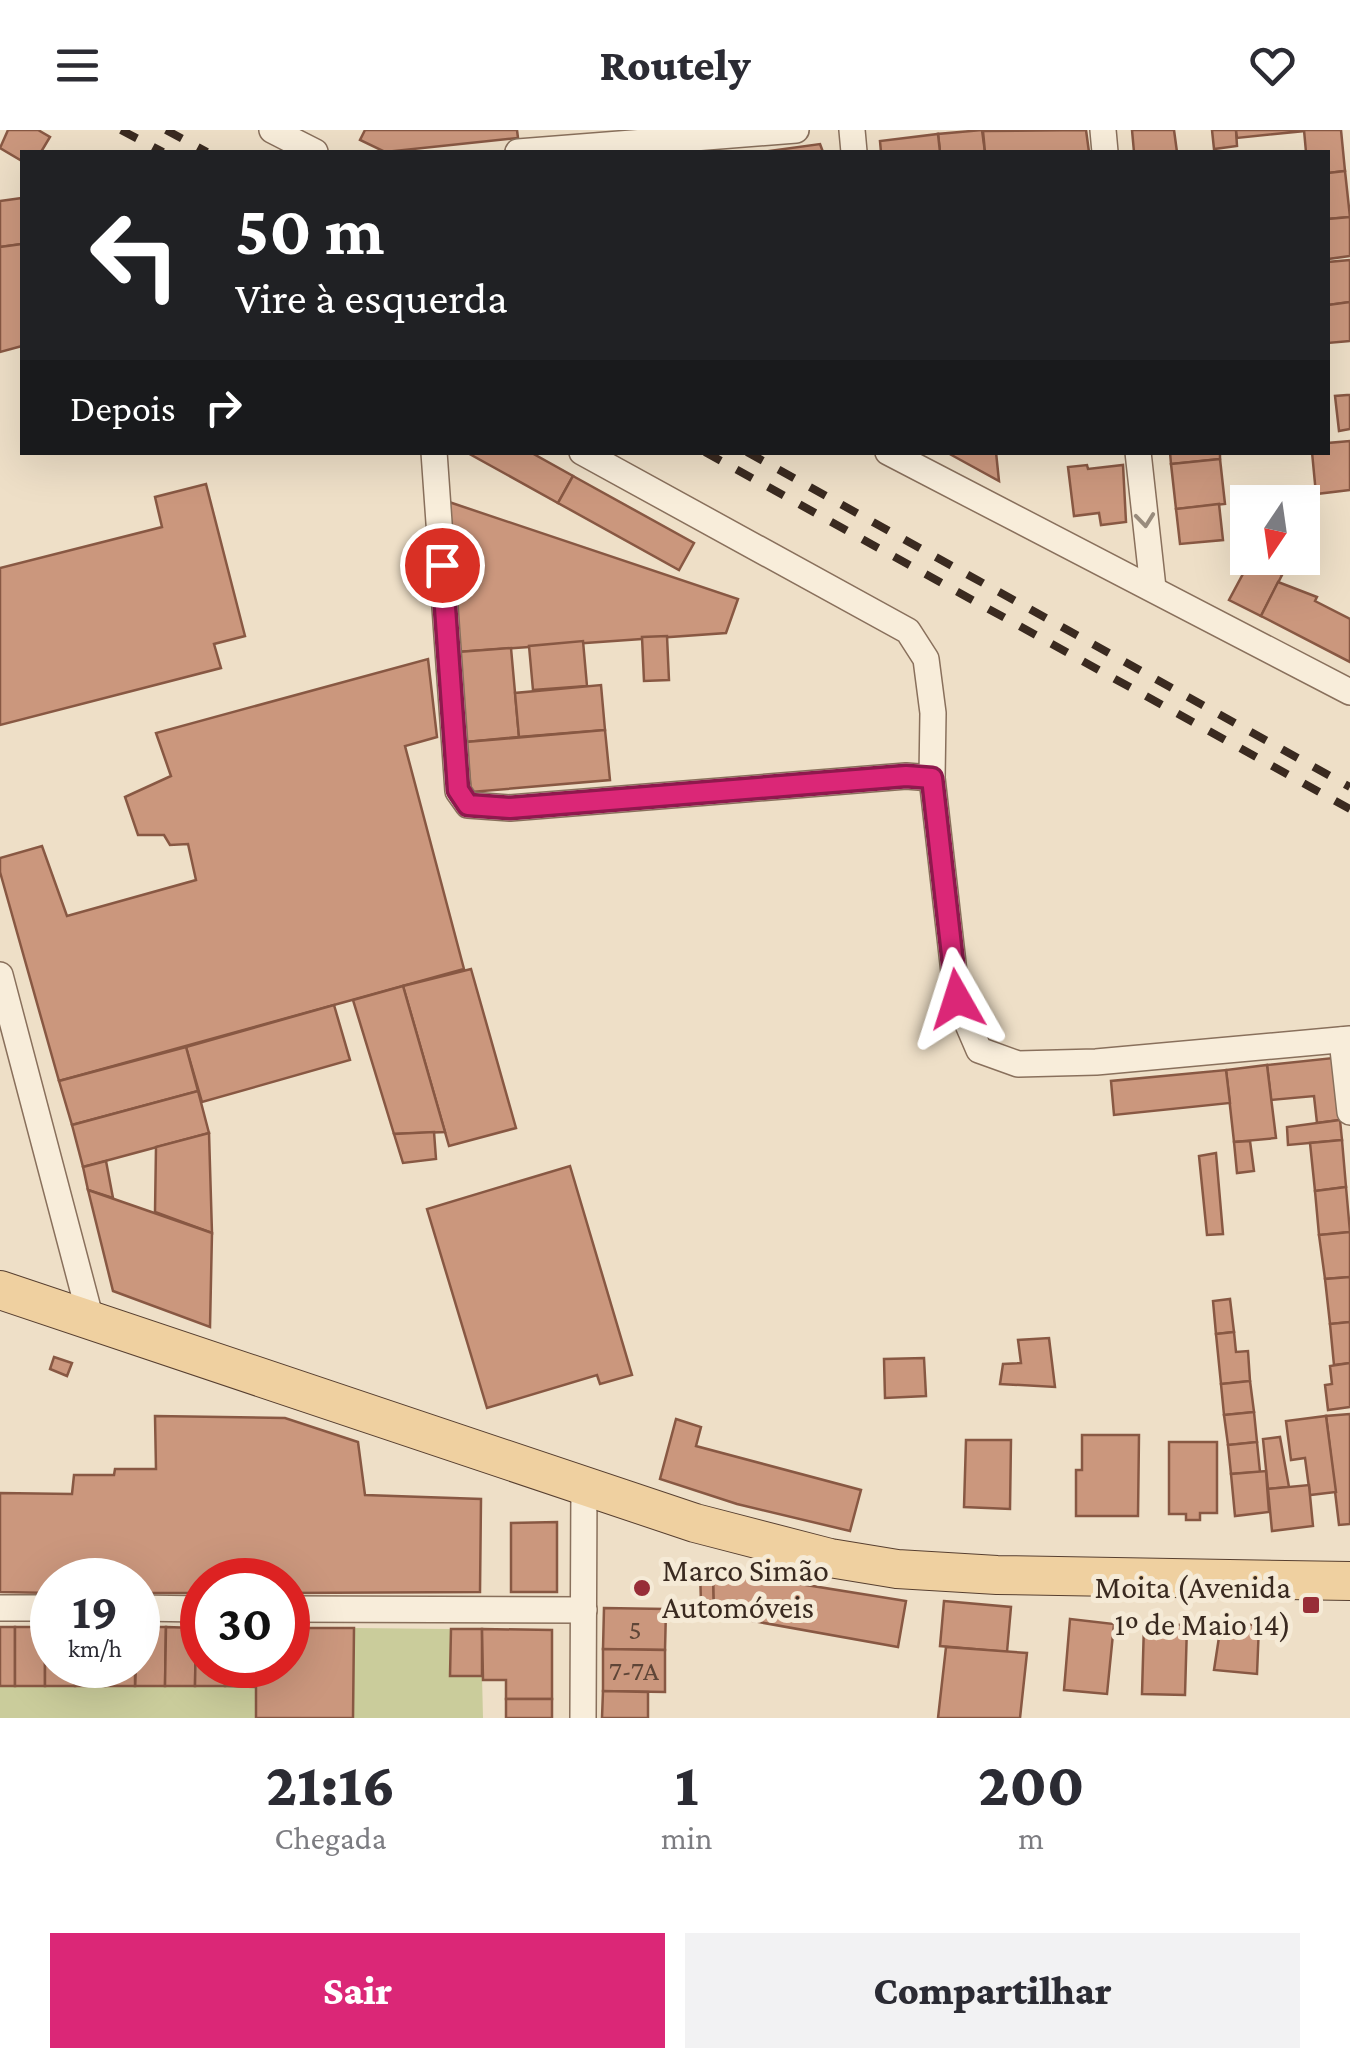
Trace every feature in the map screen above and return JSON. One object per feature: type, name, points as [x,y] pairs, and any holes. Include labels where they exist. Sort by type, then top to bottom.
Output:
[{"type":"main road","points":[[0,1290],[762,1542],[898,1569],[997,1575],[1350,1580]]},
{"type":"street","points":[[272,130],[312,150]]},
{"type":"street","points":[[571,150],[796,130]]},
{"type":"street","points":[[434,455],[458,790],[468,805],[510,808],[906,776],[932,778]]},
{"type":"street","points":[[587,455],[908,631],[926,659],[933,714],[932,778],[957,999],[979,1050],[1018,1064],[1096,1062],[1346,1040],[1350,1112]]},
{"type":"street","points":[[894,455],[1350,692]]},
{"type":"street","points":[[1138,455],[1153,588]]},
{"type":"street","points":[[0,975],[91,1320]]},
{"type":"street","points":[[583,1718],[584,1485]]},
{"type":"street","points":[[0,1608],[30,1608]]},
{"type":"street","points":[[310,1609],[584,1610]]},
{"type":"green space","points":[[354,1628],[451,1629],[451,1675],[482,1676],[483,1718],[353,1718]]},
{"type":"green space","points":[[0,1687],[255,1688],[255,1718],[0,1718]]},
{"type":"building","points":[[8,130],[38,130],[50,137],[42,150],[20,150],[20,160],[0,148]]},
{"type":"building","points":[[365,130],[517,130],[518,138],[404,150],[381,150],[360,140]]},
{"type":"building","points":[[982,130],[985,150],[940,150],[938,134]]},
{"type":"building","points":[[1086,130],[1089,150],[985,150],[983,131]]},
{"type":"building","points":[[1132,130],[1174,130],[1177,150],[1134,150]]},
{"type":"building","points":[[1212,130],[1236,130],[1237,146],[1214,149]]},
{"type":"building","points":[[1236,130],[1304,130],[1304,131],[1237,138]]},
{"type":"building","points":[[1304,130],[1341,130],[1345,171],[1330,173],[1330,150],[1306,150]]},
{"type":"building","points":[[938,134],[940,150],[881,150],[880,141]]},
{"type":"building","points":[[820,144],[822,150],[776,150]]},
{"type":"building","points":[[1345,171],[1350,217],[1330,219],[1330,173]]},
{"type":"building","points":[[20,198],[20,244],[0,247],[0,201]]},
{"type":"building","points":[[1350,217],[1350,256],[1330,259],[1330,219]]},
{"type":"building","points":[[20,244],[20,347],[0,352],[0,247]]},
{"type":"building","points":[[1350,260],[1350,302],[1330,305],[1330,262]]},
{"type":"building","points":[[1350,302],[1350,341],[1330,343],[1330,305]]},
{"type":"building","points":[[1350,395],[1350,429],[1339,431],[1335,396]]},
{"type":"building","points":[[1350,441],[1350,490],[1320,494],[1320,485],[1315,485],[1312,455],[1330,455],[1330,443]]},
{"type":"building","points":[[471,455],[535,455],[573,476],[558,503]]},
{"type":"building","points":[[951,455],[996,455],[999,481]]},
{"type":"building","points":[[1170,455],[1220,455],[1220,459],[1171,464]]},
{"type":"building","points":[[1220,459],[1225,504],[1176,509],[1171,464]]},
{"type":"building","points":[[1087,465],[1088,469],[1123,465],[1126,522],[1101,525],[1099,513],[1074,516],[1068,467]]},
{"type":"building","points":[[573,476],[694,543],[679,570],[558,503]]},
{"type":"building","points":[[206,484],[245,636],[214,644],[221,668],[0,725],[0,568],[162,527],[155,497]]},
{"type":"building","points":[[449,502],[738,599],[726,633],[458,652]]},
{"type":"building","points":[[1219,504],[1223,540],[1180,544],[1176,509]]},
{"type":"building","points":[[1242,575],[1282,575],[1261,616],[1229,600]]},
{"type":"building","points":[[1278,582],[1317,597],[1315,601],[1350,619],[1350,662],[1261,616]]},
{"type":"building","points":[[667,636],[669,680],[644,681],[642,637]]},
{"type":"building","points":[[583,641],[587,686],[533,690],[529,646]]},
{"type":"building","points":[[511,648],[519,737],[466,742],[458,652]]},
{"type":"building","points":[[428,659],[437,737],[405,746],[464,969],[59,1081],[0,872],[0,858],[42,846],[67,916],[196,880],[188,844],[170,845],[164,835],[138,835],[125,797],[171,776],[156,733]]},
{"type":"building","points":[[601,685],[605,730],[519,737],[515,693]]},
{"type":"building","points":[[605,730],[610,780],[471,792],[466,742]]},
{"type":"building","points":[[471,969],[516,1128],[449,1146],[403,986]]},
{"type":"building","points":[[403,986],[445,1132],[394,1134],[353,1000]]},
{"type":"building","points":[[334,1005],[350,1060],[202,1102],[186,1047]]},
{"type":"building","points":[[186,1047],[198,1091],[72,1125],[59,1081]]},
{"type":"building","points":[[1333,1058],[1340,1120],[1317,1123],[1314,1096],[1271,1100],[1267,1065]]},
{"type":"building","points":[[1267,1065],[1276,1138],[1234,1142],[1226,1070]]},
{"type":"building","points":[[1226,1070],[1230,1103],[1114,1115],[1111,1081]]},
{"type":"building","points":[[198,1091],[209,1133],[83,1167],[72,1125]]},
{"type":"building","points":[[1340,1120],[1342,1140],[1288,1145],[1287,1127]]},
{"type":"building","points":[[434,1132],[436,1159],[403,1163],[394,1134]]},
{"type":"building","points":[[209,1133],[212,1233],[155,1212],[156,1147]]},
{"type":"building","points":[[1342,1140],[1346,1187],[1315,1191],[1310,1143]]},
{"type":"building","points":[[1250,1141],[1254,1171],[1237,1173],[1234,1142]]},
{"type":"building","points":[[1216,1153],[1223,1234],[1207,1235],[1199,1156]]},
{"type":"building","points":[[106,1161],[113,1198],[88,1190],[83,1167]]},
{"type":"building","points":[[570,1166],[632,1375],[600,1384],[597,1375],[487,1408],[427,1209]]},
{"type":"building","points":[[1346,1187],[1350,1232],[1319,1235],[1315,1191]]},
{"type":"building","points":[[88,1190],[212,1233],[210,1327],[113,1291]]},
{"type":"building","points":[[1350,1232],[1350,1277],[1325,1279],[1319,1235]]},
{"type":"building","points":[[1350,1277],[1350,1322],[1330,1324],[1325,1279]]},
{"type":"building","points":[[1230,1299],[1234,1332],[1216,1334],[1213,1301]]},
{"type":"building","points":[[1350,1322],[1350,1363],[1334,1365],[1330,1324]]},
{"type":"building","points":[[1234,1332],[1236,1352],[1248,1351],[1250,1381],[1221,1384],[1216,1334]]},
{"type":"building","points":[[1049,1338],[1055,1387],[1000,1384],[1003,1364],[1021,1363],[1018,1340]]},
{"type":"building","points":[[54,1357],[72,1363],[67,1376],[50,1369]]},
{"type":"building","points":[[924,1358],[926,1396],[885,1398],[884,1359]]},
{"type":"building","points":[[1350,1363],[1350,1407],[1328,1410],[1325,1385],[1332,1384],[1330,1366]]},
{"type":"building","points":[[1250,1381],[1254,1412],[1224,1415],[1221,1384]]},
{"type":"building","points":[[1254,1412],[1257,1442],[1228,1445],[1224,1415]]},
{"type":"building","points":[[1350,1414],[1350,1524],[1339,1525],[1326,1416]]},
{"type":"building","points":[[155,1416],[285,1418],[358,1442],[365,1495],[481,1499],[480,1592],[310,1593],[310,1558],[180,1558],[180,1593],[160,1593],[160,1558],[30,1558],[30,1593],[0,1592],[0,1493],[72,1494],[74,1475],[156,1469]]},
{"type":"building","points":[[1326,1416],[1336,1492],[1310,1495],[1305,1458],[1291,1460],[1286,1421]]},
{"type":"building","points":[[676,1419],[701,1427],[696,1446],[861,1490],[850,1531],[737,1504],[660,1479]]},
{"type":"building","points":[[1082,1435],[1139,1435],[1138,1516],[1076,1516],[1076,1470],[1082,1470]]},
{"type":"building","points":[[1280,1437],[1289,1487],[1268,1489],[1263,1439]]},
{"type":"building","points":[[966,1440],[1011,1440],[1010,1509],[964,1507]]},
{"type":"building","points":[[1169,1442],[1217,1442],[1217,1513],[1200,1513],[1200,1520],[1186,1520],[1186,1514],[1169,1514]]},
{"type":"building","points":[[1257,1442],[1260,1472],[1231,1474],[1228,1445]]},
{"type":"building","points":[[1266,1471],[1269,1512],[1235,1516],[1231,1474]]},
{"type":"building","points":[[1309,1485],[1313,1526],[1272,1531],[1268,1489]]},
{"type":"building","points":[[557,1522],[557,1592],[511,1592],[511,1523]]},
{"type":"building","points":[[700,1569],[713,1570],[714,1604],[701,1604]]},
{"type":"building","points":[[713,1570],[906,1601],[898,1647],[714,1614]]},
{"type":"building","points":[[944,1601],[1011,1607],[1007,1652],[940,1646]]},
{"type":"building","points":[[604,1608],[666,1609],[665,1650],[603,1649]]},
{"type":"building","points":[[1070,1619],[1114,1624],[1107,1694],[1064,1690]]},
{"type":"building","points":[[1144,1624],[1187,1625],[1185,1695],[1142,1694]]},
{"type":"building","points":[[1221,1624],[1259,1625],[1257,1674],[1214,1670]]},
{"type":"building","points":[[0,1627],[15,1627],[15,1686],[0,1686]]},
{"type":"building","points":[[15,1627],[30,1627],[30,1686],[15,1686]]},
{"type":"building","points":[[160,1627],[166,1627],[165,1686],[160,1686]]},
{"type":"building","points":[[166,1627],[180,1627],[180,1686],[165,1686]]},
{"type":"building","points":[[310,1628],[354,1628],[353,1718],[256,1718],[256,1688],[310,1688]]},
{"type":"building","points":[[451,1629],[482,1629],[482,1676],[450,1676]]},
{"type":"building","points":[[482,1629],[552,1630],[552,1699],[506,1699],[506,1680],[483,1680]]},
{"type":"building","points":[[946,1647],[1027,1653],[1020,1718],[938,1718]]},
{"type":"building","points":[[603,1649],[665,1650],[665,1692],[603,1691]]},
{"type":"building","points":[[603,1691],[648,1692],[648,1718],[602,1718]]},
{"type":"building","points":[[506,1699],[552,1699],[552,1718],[506,1718]]},
{"type":"railway","points":[[121,130],[159,150]]},
{"type":"railway","points":[[166,130],[203,150]]},
{"type":"railway","points":[[710,455],[1350,809]]},
{"type":"railway","points":[[752,455],[1350,787]]},
{"type":"place","name":"Marco Simão Automóveis","points":[[642,1588]]},
{"type":"place","name":"Moita (Avenida 1º de Maio 14)","points":[[1311,1605]]},
{"type":"route","points":[[442,565],[458,790],[468,805],[510,808],[906,776],[932,778],[957,999]]}]
